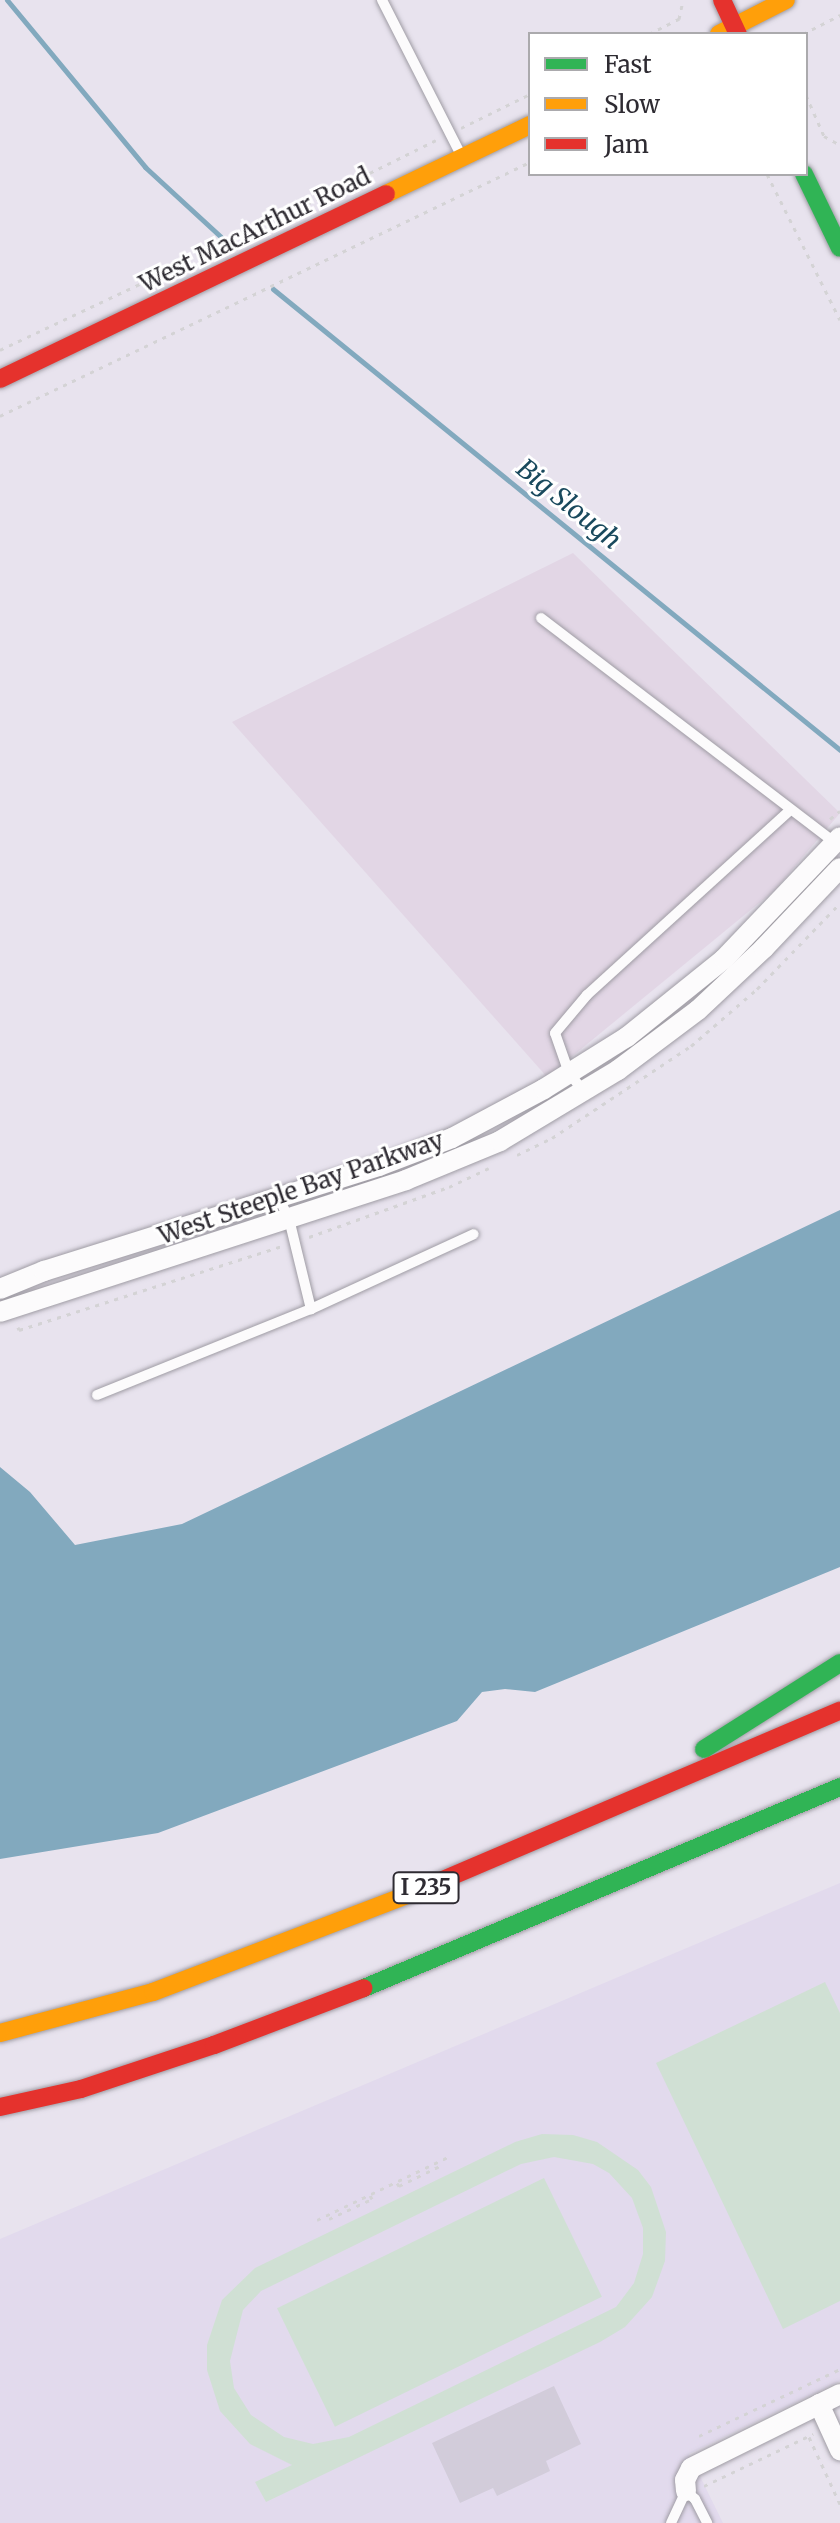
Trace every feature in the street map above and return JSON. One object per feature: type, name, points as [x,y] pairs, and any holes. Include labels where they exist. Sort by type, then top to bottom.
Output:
[{"type":"main road","points":[[722,0],[731,32],[786,0]]},
{"type":"main road","name":"West MacArthur Road","points":[[0,379],[528,126]]},
{"type":"main road","points":[[805,176],[840,248]]},
{"type":"main road","points":[[610,1809],[840,1663]]},
{"type":"main road","name":"I 235","points":[[0,2033],[153,1992],[351,1919],[840,1711]]},
{"type":"main road","points":[[0,2107],[81,2089],[229,2039],[392,1977],[840,1787]]},
{"type":"main road","points":[[717,1838],[840,1806]]},
{"type":"street","name":"West Steeple Bay Parkway","points":[[0,1289],[44,1271],[279,1198],[452,1138],[627,1037],[724,959],[833,839]]},
{"type":"street","name":"West Steeple Bay Parkway","points":[[0,1312],[289,1219],[455,1162],[500,1141],[584,1092],[698,1010],[764,948],[840,868]]},
{"type":"street","points":[[695,2489],[685,2480],[691,2468],[840,2394]]},
{"type":"street","points":[[819,2404],[840,2450]]},
{"type":"lane","points":[[382,0],[462,157]]},
{"type":"lane","points":[[541,618],[790,810],[833,839]]},
{"type":"lane","points":[[584,1092],[569,1073],[555,1033],[587,995],[790,810]]},
{"type":"lane","points":[[279,1198],[289,1219],[311,1309]]},
{"type":"lane","points":[[97,1395],[311,1309],[474,1234]]},
{"type":"lane","points":[[671,2523],[695,2489]]},
{"type":"lane","points":[[695,2489],[695,2499],[707,2523]]},
{"type":"path","points":[[653,32],[679,19],[683,0]]},
{"type":"path","points":[[807,32],[840,15]]},
{"type":"path","points":[[287,214],[528,95]]},
{"type":"path","points":[[808,100],[824,136],[840,145]]},
{"type":"path","points":[[0,416],[528,163]]},
{"type":"path","points":[[768,176],[840,320]]},
{"type":"path","points":[[0,350],[164,273]]},
{"type":"path","points":[[833,839],[840,811]]},
{"type":"path","points":[[317,2220],[450,2156]]},
{"type":"path","points":[[397,2182],[399,2186],[442,2165]]},
{"type":"path","points":[[329,2219],[372,2199],[370,2195]]},
{"type":"path","points":[[699,2436],[840,2369]]},
{"type":"path","points":[[787,2395],[840,2504]]},
{"type":"path","points":[[695,2489],[829,2426]]},
{"type":"shaded area","points":[[573,553],[840,813],[775,890],[547,1077],[232,722]]},
{"type":"shaded area","points":[[840,1883],[840,2381],[689,2454],[723,2523],[0,2523],[0,2239]]},
{"type":"green space","points":[[825,1982],[840,2013],[840,2301],[783,2329],[656,2063]]},
{"type":"green space","points":[[542,2134],[573,2135],[597,2142],[638,2170],[651,2187],[666,2232],[665,2261],[652,2297],[625,2327],[600,2342],[266,2502],[255,2482],[292,2465],[250,2444],[220,2411],[207,2370],[207,2345],[222,2300],[255,2268],[515,2142]],"holes":[[[554,2157],[593,2164],[609,2173],[632,2198],[643,2228],[643,2254],[634,2283],[616,2307],[349,2437],[313,2444],[284,2437],[251,2415],[234,2388],[230,2361],[243,2310],[261,2291],[521,2164]]]},
{"type":"green space","points":[[544,2178],[602,2297],[335,2427],[277,2308]]},
{"type":"water","points":[[840,1210],[840,1567],[535,1692],[505,1689],[482,1692],[457,1721],[158,1833],[0,1859],[0,1467],[30,1492],[75,1545],[182,1524]]},
{"type":"building","points":[[554,2386],[581,2444],[546,2461],[550,2471],[497,2496],[493,2488],[460,2503],[432,2443]]},
{"type":"waterway","name":"Big Slough","points":[[7,0],[145,167],[221,237]]},
{"type":"waterway","name":"Big Slough","points":[[273,289],[840,750]]},
{"type":"traffic: fast","points":[[805,176],[840,248]]},
{"type":"traffic: fast","points":[[704,1749],[840,1663]]},
{"type":"traffic: fast","points":[[364,1988],[840,1787]]},
{"type":"traffic: slow","points":[[723,32],[786,0]]},
{"type":"traffic: slow","points":[[386,194],[528,126]]},
{"type":"traffic: slow","points":[[0,2033],[153,1992],[417,1891]]},
{"type":"traffic: jam","points":[[722,0],[737,32]]},
{"type":"traffic: jam","points":[[0,379],[386,194]]},
{"type":"traffic: jam","points":[[417,1891],[840,1711]]},
{"type":"traffic: jam","points":[[0,2107],[81,2089],[214,2045],[364,1988]]}]
